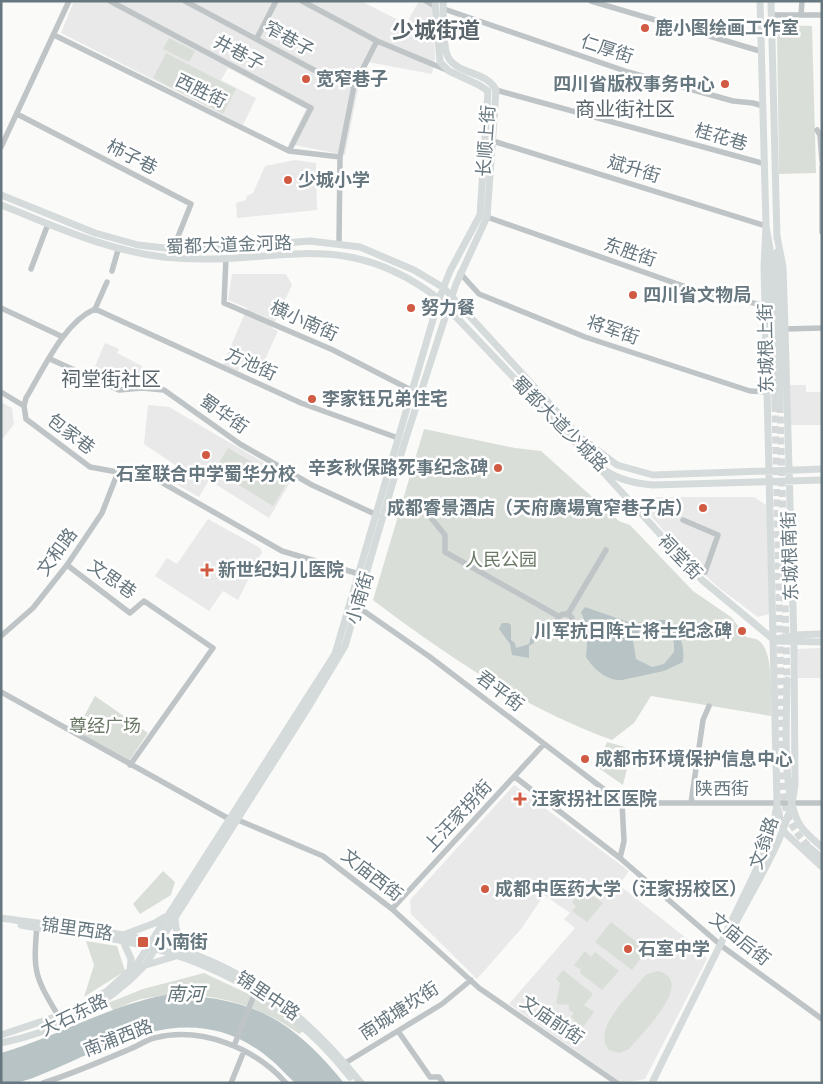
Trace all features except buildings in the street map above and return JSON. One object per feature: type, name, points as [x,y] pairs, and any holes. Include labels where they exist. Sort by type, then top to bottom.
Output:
[{"type":"main road","name":"东城根上街","points":[[760,1],[760,51],[764,106],[766,226],[764,245],[770,470]]},
{"type":"main road","name":"东城根上街","points":[[766,226],[770,249],[778,406],[777,236],[770,1]]},
{"type":"main road","points":[[435,4],[439,57],[442,66],[449,71]]},
{"type":"main road","name":"长顺上街","points":[[444,5],[448,58],[459,67],[491,82],[496,90],[487,218],[460,273],[452,295]]},
{"type":"main road","name":"长顺上街","points":[[440,299],[480,215],[489,101],[488,91],[484,87],[449,71]]},
{"type":"main road","name":"蜀都大道金河路","points":[[1,195],[110,237],[138,245],[173,249],[310,242],[339,243],[385,256],[414,270],[452,295]]},
{"type":"main road","name":"蜀都大道金河路","points":[[1,206],[118,250],[184,259],[306,252],[340,254],[393,269],[440,299]]},
{"type":"main road","name":"东城根上街","points":[[777,236],[783,267],[789,470]]},
{"type":"main road","name":"蜀都大道少城路","points":[[452,295],[580,437],[609,460],[628,469],[654,474],[822,469]]},
{"type":"main road","name":"小南街","points":[[154,945],[168,915],[234,820],[337,662],[358,607],[405,441],[452,295]]},
{"type":"main road","name":"蜀都大道少城路","points":[[440,299],[595,463],[619,479],[643,484],[822,480]]},
{"type":"main road","name":"小南街","points":[[154,945],[175,919],[335,654],[377,515],[411,390],[440,299]]},
{"type":"main road","name":"祠堂街","points":[[595,463],[702,580],[774,640]]},
{"type":"main road","name":"东城根南街","points":[[770,470],[774,640]]},
{"type":"main road","name":"东城根南街","points":[[789,470],[794,643]]},
{"type":"main road","points":[[774,640],[793,634],[822,634]]},
{"type":"main road","points":[[774,640],[794,643],[822,642]]},
{"type":"main road","name":"文翁路","points":[[656,1083],[722,946],[768,844],[774,826],[777,804],[774,640]]},
{"type":"main road","name":"文翁路","points":[[652,1083],[783,831],[792,804],[794,785],[794,643]]},
{"type":"main road","name":"文翁路","points":[[787,680],[788,772],[792,804]]},
{"type":"main road","points":[[777,804],[783,831],[822,867]]},
{"type":"main road","points":[[792,804],[801,827],[822,847]]},
{"type":"main road","points":[[810,848],[822,858]]},
{"type":"main road","points":[[130,972],[130,959],[122,938],[168,915]]},
{"type":"main road","name":"锦里西路","points":[[1,918],[154,945]]},
{"type":"main road","points":[[175,919],[176,928],[185,952]]},
{"type":"main road","name":"锦里西路","points":[[1,922],[37,925]]},
{"type":"main road","name":"锦里中路","points":[[154,945],[185,952],[226,968],[265,990],[310,1025],[361,1083]]},
{"type":"main road","name":"锦里中路","points":[[154,945],[229,976],[256,990],[295,1018],[344,1064],[355,1083]]},
{"type":"main road","name":"大石东路","points":[[1,1043],[24,1038],[96,1007],[119,991],[145,965],[154,945]]},
{"type":"main road","name":"大石东路","points":[[1,1035],[59,1016],[90,1002],[130,972],[154,945]]},
{"type":"main road","points":[[145,965],[177,955]]},
{"type":"street","points":[[1,147],[69,1]]},
{"type":"street","name":"井巷子","points":[[110,1],[311,108],[289,151]]},
{"type":"street","name":"窄巷子","points":[[185,1],[327,77],[354,86]]},
{"type":"street","points":[[257,38],[276,1]]},
{"type":"street","points":[[302,1],[377,41],[449,71]]},
{"type":"street","points":[[426,1],[435,4]]},
{"type":"street","points":[[591,1],[760,51]]},
{"type":"street","points":[[801,15],[802,1]]},
{"type":"street","name":"仁厚街","points":[[444,5],[628,72],[733,101],[764,106]]},
{"type":"street","points":[[771,15],[822,15]]},
{"type":"street","name":"西胜街","points":[[54,35],[289,151],[340,157]]},
{"type":"street","points":[[339,243],[340,157],[354,86],[377,41]]},
{"type":"street","name":"桂花巷","points":[[496,90],[764,164]]},
{"type":"street","name":"柿子巷","points":[[17,114],[191,204],[173,249]]},
{"type":"street","points":[[817,130],[820,135],[822,162]]},
{"type":"street","name":"斌升街","points":[[493,140],[766,226]]},
{"type":"street","points":[[822,166],[822,232]]},
{"type":"street","name":"东胜街","points":[[487,218],[689,288],[766,306]]},
{"type":"street","points":[[31,269],[48,224]]},
{"type":"street","points":[[112,272],[118,250]]},
{"type":"street","name":"横小南街","points":[[226,258],[224,303],[334,350],[411,390]]},
{"type":"street","name":"将军街","points":[[460,273],[479,294],[585,337],[750,391],[767,392]]},
{"type":"street","points":[[1,392],[24,406],[26,398],[63,337],[87,313],[95,309],[108,282]]},
{"type":"street","points":[[1,308],[63,337]]},
{"type":"street","name":"方池街","points":[[95,309],[301,403],[398,438]]},
{"type":"street","points":[[785,329],[822,328]]},
{"type":"street","name":"蜀华街","points":[[50,359],[119,390],[142,388],[164,390],[240,444],[312,485],[377,515]]},
{"type":"street","name":"包家巷","points":[[24,406],[26,419],[90,467],[118,472],[140,470],[282,551],[360,574]]},
{"type":"street","name":"文和路","points":[[1,636],[33,608],[67,565],[102,513],[118,472]]},
{"type":"street","points":[[424,504],[428,514],[445,535],[445,552],[558,616],[568,614],[606,550]]},
{"type":"street","points":[[683,520],[718,535],[705,572]]},
{"type":"street","name":"文思巷","points":[[67,565],[130,613],[144,601],[213,648],[130,765]]},
{"type":"street","name":"君平街","points":[[358,607],[430,657],[622,803]]},
{"type":"street","points":[[558,616],[558,627],[568,629],[572,626],[573,620],[568,614]]},
{"type":"street","name":"文庙西街","points":[[1,692],[130,765],[234,820],[323,856],[392,908],[471,980]]},
{"type":"street","points":[[691,804],[703,720],[709,706]]},
{"type":"street","name":"上汪家拐街","points":[[392,908],[544,744]]},
{"type":"street","name":"文庙后街","points":[[515,777],[620,858],[722,946],[822,1019]]},
{"type":"street","points":[[620,858],[624,841],[622,803]]},
{"type":"street","name":"陕西街","points":[[622,803],[822,803]]},
{"type":"street","points":[[37,925],[34,958],[36,975],[59,1016]]},
{"type":"street","name":"南城塘坎街","points":[[344,1064],[442,1004],[471,980]]},
{"type":"street","name":"文庙前街","points":[[471,980],[479,988],[618,1083]]},
{"type":"street","points":[[234,1046],[256,990]]},
{"type":"street","points":[[398,1031],[430,1078],[439,1077],[443,1083]]},
{"type":"street","name":"南浦西路","points":[[43,1083],[153,1038],[180,1035],[215,1039],[234,1046],[256,1056],[286,1083]]},
{"type":"street","points":[[231,1083],[244,1051]]},
{"type":"shaded area","name":"宽窄巷子","points":[[74,1],[361,1],[406,24],[419,1],[421,1],[433,7],[435,58],[432,74],[368,62],[359,84],[345,155],[289,144],[306,109],[228,68],[221,80],[256,98],[243,125],[61,33]]},
{"type":"shaded area","name":"少城小学","points":[[295,160],[316,163],[317,210],[237,218],[236,203],[246,200],[247,196],[253,193],[265,166]]},
{"type":"shaded area","points":[[232,274],[286,274],[292,285],[272,328],[278,331],[260,370],[242,362],[238,371],[223,365],[247,308],[228,300]]},
{"type":"shaded area","points":[[105,343],[119,349],[117,353],[142,366],[134,387],[126,387],[126,382],[95,366]]},
{"type":"shaded area","points":[[790,385],[806,385],[806,392],[822,392],[822,425],[791,425]]},
{"type":"shaded area","points":[[1,402],[12,408],[14,424],[1,441]]},
{"type":"shaded area","name":"石室联合中学蜀华分校","points":[[148,405],[169,407],[292,479],[269,518],[209,480],[199,497],[176,484],[184,471],[144,444]]},
{"type":"shaded area","points":[[653,497],[754,497],[769,507],[769,614],[758,617],[719,588],[692,563],[643,507]]},
{"type":"shaded area","name":"新世纪妇儿医院","points":[[208,519],[260,548],[262,552],[238,600],[223,591],[209,611],[155,576],[167,558],[177,564]]},
{"type":"shaded area","points":[[585,607],[634,624],[653,620],[669,620],[681,640],[683,662],[664,671],[622,680],[611,679],[597,670],[586,657],[588,630],[581,612]],"holes":[[[655,624],[669,628],[674,643],[674,652],[664,664],[652,667],[636,659],[633,641],[641,629]]]},
{"type":"shaded area","points":[[502,623],[511,625],[511,640],[515,643],[516,648],[529,644],[531,636],[534,639],[534,643],[529,646],[529,658],[512,655],[510,644],[499,629]]},
{"type":"shaded area","points":[[822,648],[822,678],[798,678],[797,649]]},
{"type":"shaded area","name":"石室中学","points":[[514,785],[629,871],[619,885],[700,949],[707,959],[645,1079],[622,1083],[509,1004],[575,928],[564,919],[570,913],[544,895],[521,929],[477,979],[411,914],[410,900]]},
{"type":"shaded area","points":[[166,995],[196,996],[222,1000],[246,1006],[267,1015],[287,1027],[306,1042],[344,1083],[295,1083],[270,1059],[241,1040],[211,1030],[182,1028],[152,1032],[122,1041],[33,1078],[17,1083],[1,1083],[1,1053],[42,1039],[124,1006]]},
{"type":"green space","points":[[781,25],[812,26],[816,173],[779,174],[777,32]]},
{"type":"green space","points":[[169,38],[195,51],[189,62],[163,49]]},
{"type":"green space","points":[[166,53],[236,89],[223,114],[153,78]]},
{"type":"green space","name":"人民公园","points":[[424,429],[515,448],[541,451],[619,521],[630,525],[693,591],[731,617],[739,627],[745,629],[746,637],[758,640],[767,654],[769,664],[771,716],[651,696],[634,723],[612,740],[548,712],[487,679],[429,641],[373,600]]},
{"type":"green space","points":[[228,448],[287,483],[273,506],[215,470]]},
{"type":"green space","name":"尊经广场","points":[[95,696],[148,733],[129,761],[76,731]]},
{"type":"green space","points":[[607,742],[632,749],[623,785],[597,767]]},
{"type":"green space","points":[[163,871],[175,882],[171,895],[140,914],[133,904]]},
{"type":"green space","points":[[583,889],[603,903],[587,922],[572,911],[576,907],[572,902]]},
{"type":"green space","points":[[611,922],[647,950],[632,970],[595,942]]},
{"type":"green space","points":[[86,941],[117,946],[125,971],[84,997],[94,965]]},
{"type":"green space","points":[[585,951],[591,957],[595,952],[619,971],[602,990],[580,973],[581,968],[579,969],[574,965]]},
{"type":"green space","points":[[563,970],[593,994],[584,1005],[594,1012],[584,1026],[579,1026],[571,1017],[574,1013],[569,1010],[569,1005],[556,1004],[560,983],[556,979]]},
{"type":"green space","points":[[658,971],[668,977],[672,985],[663,1008],[629,1049],[619,1053],[609,1050],[605,1042],[605,1033],[614,1012],[647,974]]},
{"type":"green space","points":[[204,973],[268,1003],[305,1030],[299,1034],[281,1022],[244,1005],[204,996],[183,995],[142,999],[113,1010],[108,1003],[143,989]]},
{"type":"tunnel","points":[[775,405],[783,792],[791,823],[810,848]]},
{"type":"tunnel","points":[[780,406],[787,680]]},
{"type":"place","name":"鹿小图绘画工作室","points":[[645,28]]},
{"type":"place","name":"宽窄巷子","points":[[306,79]]},
{"type":"place","name":"四川省版权事务中心","points":[[725,84]]},
{"type":"place","name":"少城小学","points":[[288,180]]},
{"type":"place","name":"四川省文物局","points":[[633,295]]},
{"type":"place","name":"努力餐","points":[[411,308]]},
{"type":"place","name":"李家钰兄弟住宅","points":[[312,399]]},
{"type":"place","name":"石室联合中学蜀华分校","points":[[206,455]]},
{"type":"place","name":"辛亥秋保路死事纪念碑","points":[[498,468]]},
{"type":"place","name":"成都睿景酒店（天府廣場寬窄巷子店）","points":[[703,508]]},
{"type":"place","name":"新世纪妇儿医院","points":[[207,570]]},
{"type":"place","name":"川军抗日阵亡将士纪念碑","points":[[742,631]]},
{"type":"place","name":"成都市环境保护信息中心","points":[[585,759]]},
{"type":"place","name":"汪家拐社区医院","points":[[520,799]]},
{"type":"place","name":"成都中医药大学（汪家拐校区）","points":[[485,889]]},
{"type":"place","name":"小南街","points":[[143,942]]},
{"type":"place","name":"石室中学","points":[[628,949]]},
{"type":"district","name":"少城街道","points":[[436,30]]},
{"type":"district","name":"商业街社区","points":[[625,109]]},
{"type":"district","name":"祠堂街社区","points":[[111,379]]},
{"type":"water label","name":"南河","points":[[185,994]]}]
